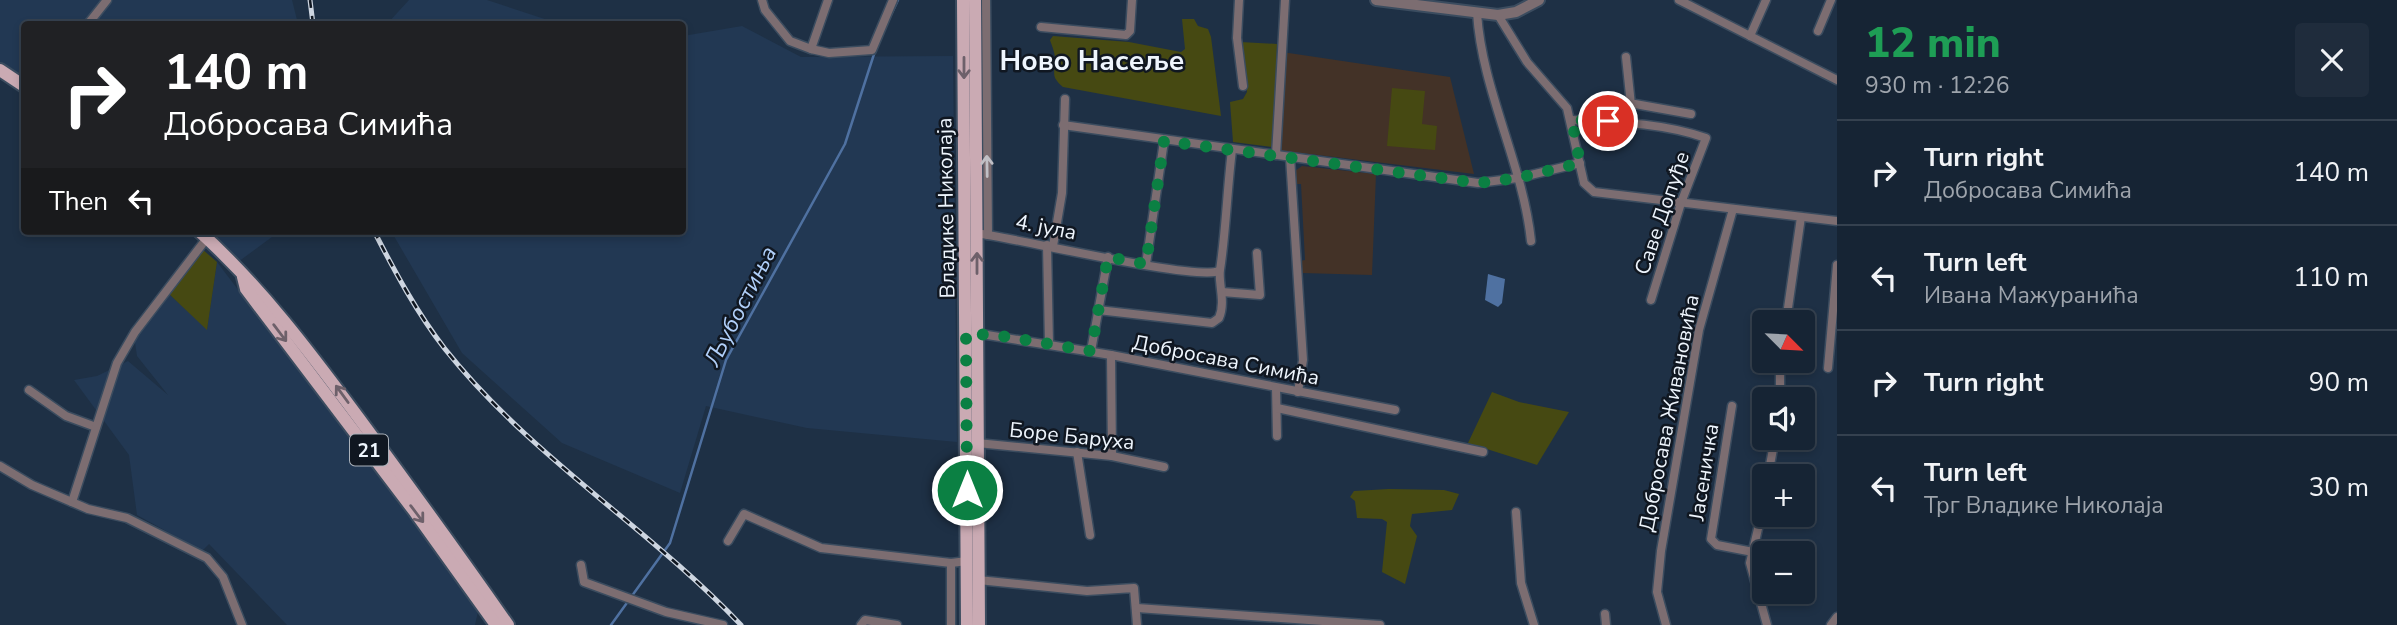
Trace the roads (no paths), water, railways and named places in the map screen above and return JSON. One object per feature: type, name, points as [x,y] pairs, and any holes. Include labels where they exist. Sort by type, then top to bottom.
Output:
[{"type":"main road","name":"Владике Николаја","points":[[963,0],[977,443],[979,625]]},
{"type":"main road","name":"Владике Николаја","points":[[967,625],[972,333],[982,234],[975,0]]},
{"type":"main road","points":[[0,70],[21,84]]},
{"type":"main road","name":"21","points":[[204,235],[302,339],[422,501],[508,625]]},
{"type":"main road","name":"21","points":[[243,276],[246,289],[415,512],[496,625]]},
{"type":"street","points":[[90,21],[107,0]]},
{"type":"street","points":[[762,0],[765,10],[790,41],[829,53],[872,50],[893,0]]},
{"type":"street","points":[[811,49],[828,0]]},
{"type":"street","points":[[982,234],[986,0]]},
{"type":"street","points":[[1041,27],[1126,35],[1130,31],[1132,0]]},
{"type":"street","points":[[1240,0],[1237,38],[1243,86]]},
{"type":"street","points":[[1276,155],[1285,0]]},
{"type":"street","points":[[1376,0],[1498,15],[1516,12],[1539,0]]},
{"type":"street","points":[[1679,0],[1694,3],[1837,80]]},
{"type":"street","points":[[1751,36],[1766,0]]},
{"type":"street","points":[[1818,31],[1831,0]]},
{"type":"street","points":[[1477,13],[1479,39],[1518,178],[1531,242]]},
{"type":"street","points":[[1498,15],[1527,62],[1564,102],[1572,120],[1584,183],[1594,192],[1837,221]]},
{"type":"street","points":[[1572,120],[1627,122],[1631,106],[1626,57]]},
{"type":"street","points":[[1049,344],[1050,246],[1062,193],[1065,99]]},
{"type":"street","points":[[1631,106],[1639,104],[1691,114]]},
{"type":"street","name":"Саве Допуђе","points":[[1627,122],[1675,129],[1706,138],[1681,203],[1651,300]]},
{"type":"street","points":[[1063,125],[1478,183],[1518,178],[1580,163]]},
{"type":"street","points":[[1146,264],[1164,141]]},
{"type":"street","points":[[1098,310],[1212,323],[1221,313],[1219,271],[1223,260],[1232,150]]},
{"type":"street","points":[[1290,157],[1303,360],[1298,392]]},
{"type":"street","name":"Добросава Живановића","points":[[1666,625],[1657,593],[1661,551],[1699,330],[1733,209]]},
{"type":"street","points":[[1788,310],[1801,218]]},
{"type":"street","name":"4. јула","points":[[982,234],[1207,274],[1219,271]]},
{"type":"street","points":[[72,502],[125,349],[202,235]]},
{"type":"street","points":[[1222,292],[1257,297],[1260,295],[1257,253]]},
{"type":"street","points":[[1091,351],[1108,257]]},
{"type":"street","points":[[1828,368],[1837,265]]},
{"type":"street","name":"Добросава Симића","points":[[972,333],[1091,351],[1395,410]]},
{"type":"street","points":[[1111,355],[1112,456]]},
{"type":"street","points":[[1276,388],[1276,436]]},
{"type":"street","points":[[29,390],[66,416],[96,427]]},
{"type":"street","name":"Јасеничка","points":[[1732,406],[1711,539],[1717,545],[1752,552]]},
{"type":"street","points":[[1277,408],[1483,452]]},
{"type":"street","name":"Боре Баруха","points":[[977,443],[1112,456],[1164,467]]},
{"type":"street","points":[[1077,452],[1090,535]]},
{"type":"street","points":[[0,466],[32,485],[72,502],[127,518],[207,558],[223,577],[242,625]]},
{"type":"street","points":[[1516,512],[1521,583],[1534,625]]},
{"type":"street","points":[[728,541],[744,514],[821,548],[951,563],[967,561]]},
{"type":"street","points":[[1752,558],[1752,576]]},
{"type":"street","points":[[951,563],[951,625]]},
{"type":"street","points":[[581,565],[585,584],[626,595],[666,612],[723,625]]},
{"type":"street","points":[[978,580],[1087,591],[1130,588],[1136,591],[1137,625]]},
{"type":"street","points":[[1761,604],[1767,625]]},
{"type":"street","points":[[1137,608],[1265,621],[1380,625]]},
{"type":"street","points":[[1605,614],[1606,625]]},
{"type":"street","points":[[1831,625],[1837,617]]},
{"type":"street","points":[[861,625],[865,621],[897,625]]},
{"type":"waterway","name":"Љубостиња","points":[[889,19],[898,0]]},
{"type":"waterway","name":"Љубостиња","points":[[611,625],[670,543],[726,360],[845,144],[875,51]]},
{"type":"railway","points":[[310,0],[313,21]]},
{"type":"railway","points":[[376,235],[425,321],[478,388],[551,458],[705,589],[741,625]]},
{"type":"district","name":"Ново Насеље","points":[[1092,60]]}]
